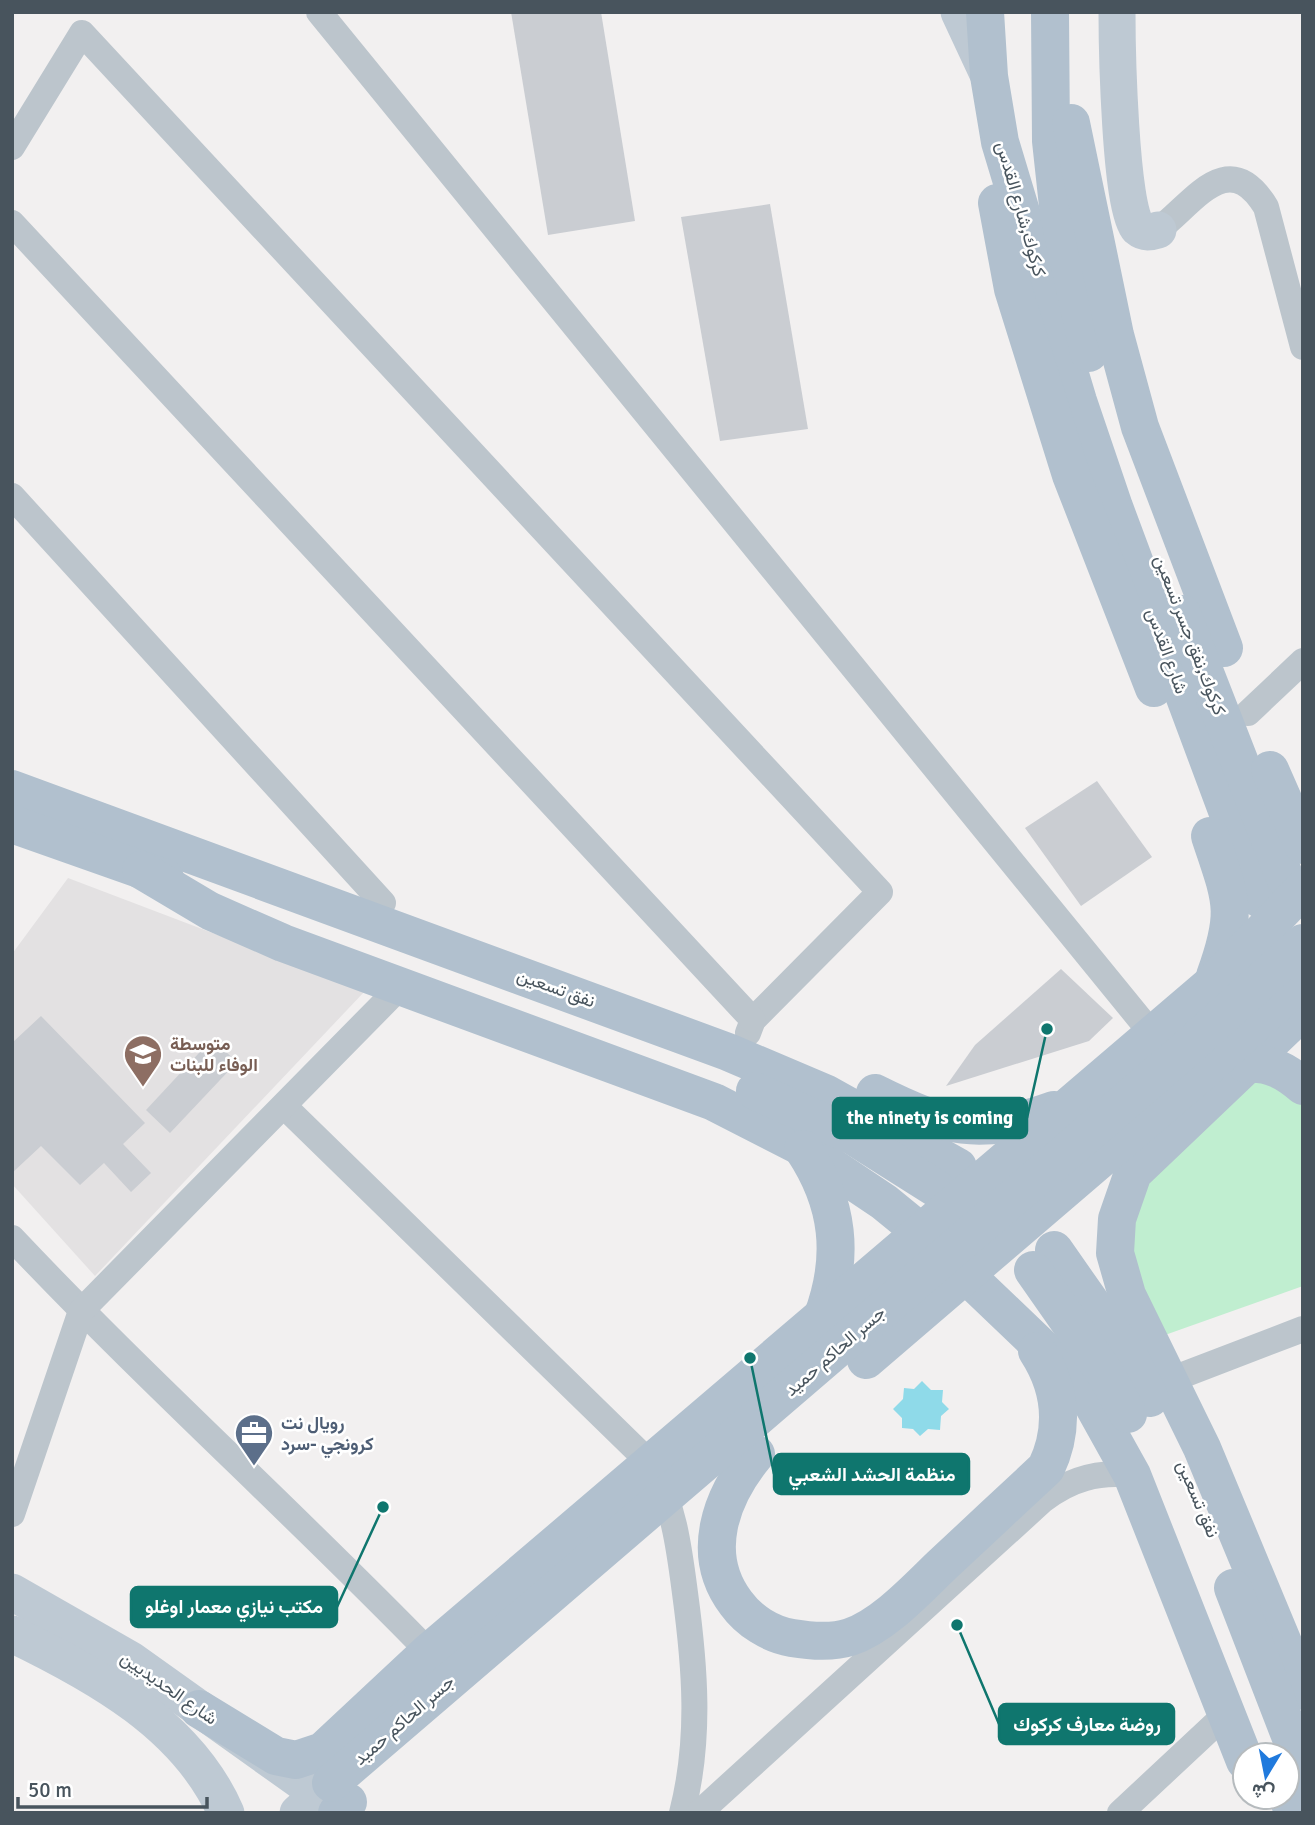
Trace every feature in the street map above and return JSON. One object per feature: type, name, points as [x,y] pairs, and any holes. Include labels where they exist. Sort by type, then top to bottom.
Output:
[{"type":"main road","name":"كركوك,شارع القدس","points":[[985,12],[989,76],[1000,142],[1089,396]]},
{"type":"main road","points":[[1050,16],[1115,335],[1140,427],[1248,713],[1289,796],[1303,845]]},
{"type":"main road","name":"كركوك,شارع القدس","points":[[1050,16],[1051,141],[1059,215],[1079,314],[1089,396]]},
{"type":"main road","points":[[1000,142],[997,204],[1013,289],[1071,475],[1205,821],[1229,894],[1232,916],[1230,937],[1213,983]]},
{"type":"main road","name":"شارع القدس","points":[[1089,396],[1283,889]]},
{"type":"main road","points":[[12,789],[141,854],[174,892],[246,928],[669,1083],[714,1102],[802,1147],[864,1188],[922,1233],[1083,1387],[1132,1475],[1237,1741]]},
{"type":"main road","points":[[12,824],[141,854],[276,866],[751,1027],[902,1107],[947,1124],[982,1128],[1018,1123],[1076,1102]]},
{"type":"main road","name":"نفق تسعين","points":[[141,854],[730,1080],[947,1178]]},
{"type":"main road","points":[[199,1709],[276,1756],[296,1760],[323,1751],[429,1652],[1213,983],[1283,889]]},
{"type":"main road","name":"جسر الحاكم حميد","points":[[327,1801],[1163,1069],[1303,943]]},
{"type":"main road","name":"جسر الحاكم حميد","points":[[327,1801],[755,1454],[1202,1072],[1303,980]]},
{"type":"main road","points":[[1303,1011],[1133,1173],[1117,1219],[1115,1253],[1127,1295],[1208,1461],[1303,1691]]},
{"type":"main road","points":[[1246,1064],[1260,1063],[1287,1072],[1303,1086]]},
{"type":"main road","points":[[802,1147],[825,1186],[836,1230],[835,1275],[822,1318]]},
{"type":"main road","name":"نفق تسعين","points":[[1263,1741],[1217,1632],[1149,1452],[1043,1260],[1131,1360],[1206,1513],[1292,1741]]},
{"type":"main road","points":[[755,1454],[736,1478],[719,1522],[717,1565],[726,1590],[745,1615],[777,1636],[814,1642],[850,1637],[894,1611],[1046,1468],[1056,1446],[1059,1425],[1057,1396],[1045,1363],[1023,1328]]},
{"type":"street","points":[[319,12],[1153,1035]]},
{"type":"street","points":[[959,12],[989,76]]},
{"type":"street","points":[[1117,12],[1124,167],[1134,222],[1149,233],[1158,230],[1205,186],[1217,180],[1230,179],[1245,184],[1258,193],[1266,207],[1303,347]]},
{"type":"street","points":[[12,147],[82,33],[880,892],[751,1027],[12,223]]},
{"type":"street","points":[[12,496],[383,903]]},
{"type":"street","points":[[1248,713],[1303,661]]},
{"type":"street","points":[[12,1514],[81,1311],[285,1107],[401,986]]},
{"type":"street","points":[[285,1107],[650,1464],[674,1518],[693,1654],[695,1726],[682,1813]]},
{"type":"street","points":[[12,1238],[81,1311],[355,1576],[429,1652]]},
{"type":"street","points":[[1170,1380],[1303,1329]]},
{"type":"street","points":[[699,1813],[1050,1495],[1085,1477],[1132,1475]]},
{"type":"street","name":"شارع الحديديين","points":[[12,1592],[131,1660],[327,1801]]},
{"type":"street","name":"شارع الحديديين","points":[[12,1634],[117,1692],[183,1746],[202,1769],[226,1813]]},
{"type":"street","points":[[1120,1813],[1226,1714]]},
{"type":"shaded area","name":"متوسطة الوفاء للبنات","points":[[68,878],[365,991],[95,1276],[12,1184],[12,954]]},
{"type":"green space","points":[[1246,1064],[1303,1086],[1303,1286],[1165,1335],[1130,1260],[1133,1200]]},
{"type":"water","points":[[922,1381],[931,1390],[943,1390],[942,1402],[949,1409],[941,1416],[940,1430],[928,1429],[920,1436],[913,1429],[902,1428],[902,1418],[893,1409],[903,1399],[904,1388],[914,1389]]},
{"type":"building","points":[[511,12],[601,12],[635,221],[548,235]]},
{"type":"building","points":[[770,204],[808,429],[720,441],[681,217]]},
{"type":"building","points":[[1097,781],[1152,857],[1081,906],[1025,828]]},
{"type":"building","points":[[1061,969],[1113,1018],[1089,1041],[946,1086],[975,1045]]},
{"type":"building","points":[[41,1016],[145,1123],[123,1144],[151,1173],[131,1192],[104,1163],[80,1185],[41,1146],[12,1173],[12,1043]]},
{"type":"building","points":[[212,1039],[237,1062],[170,1133],[146,1110]]},
{"type":"place","name":"the ninety is coming","points":[[1047,1029]]},
{"type":"place","name":"متوسطة الوفاء للبنات","points":[[143,1088]]},
{"type":"place","name":"منظمة الحشد الشعبي","points":[[750,1358]]},
{"type":"place","name":"رويال نت كرونجي -سرد","points":[[254,1467]]},
{"type":"place","name":"مكتب نيازي معمار اوغلو","points":[[383,1507]]},
{"type":"place","name":"روضة معارف كركوك","points":[[957,1625]]}]
